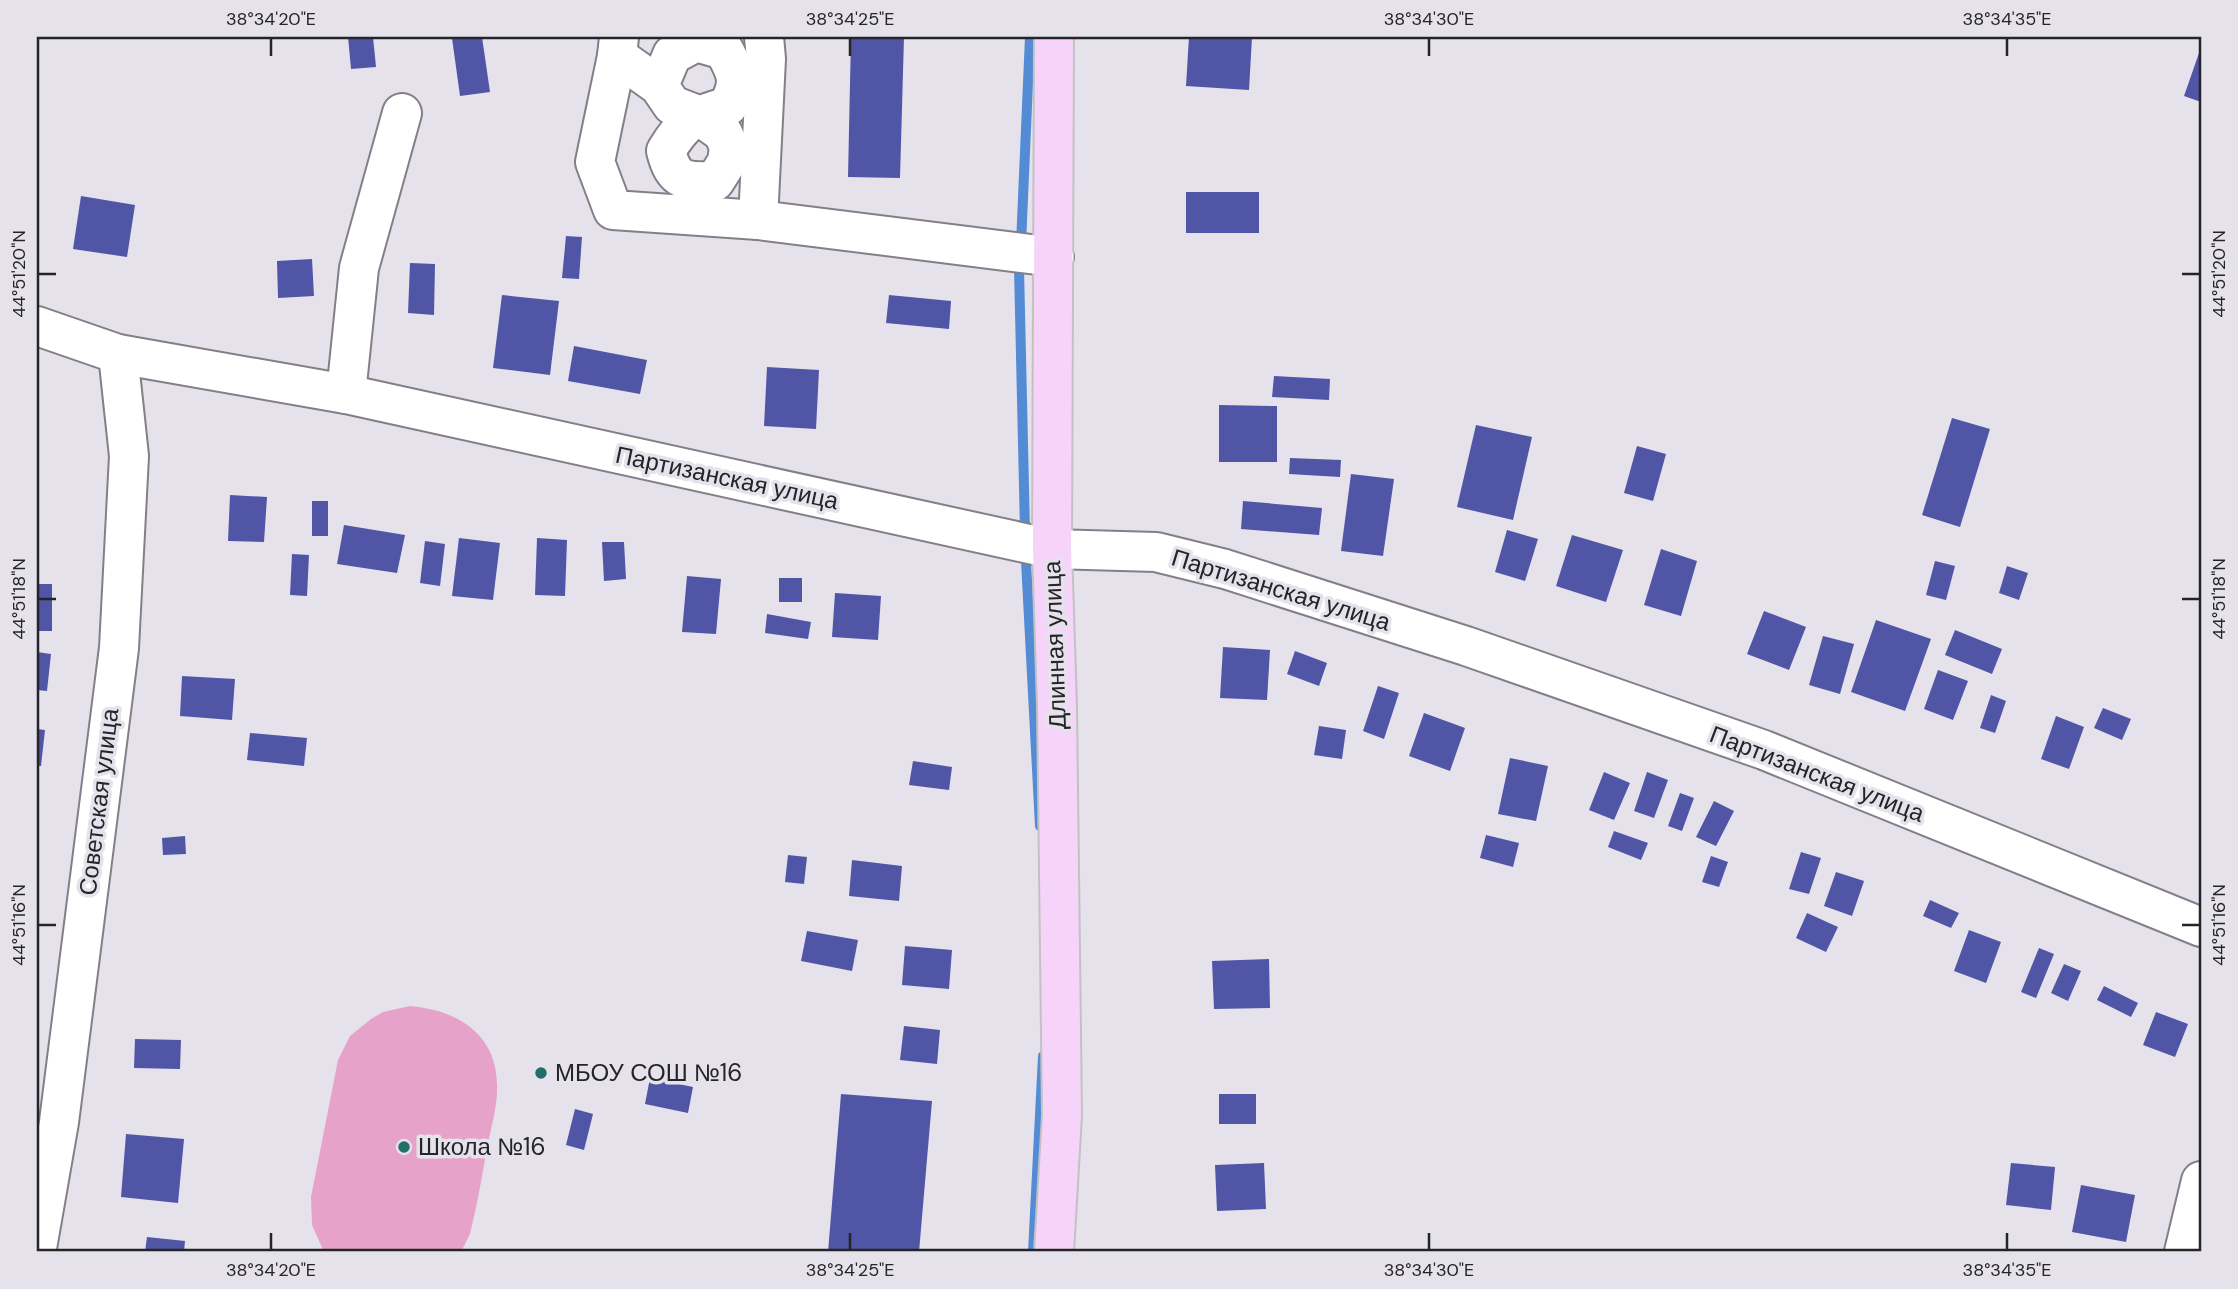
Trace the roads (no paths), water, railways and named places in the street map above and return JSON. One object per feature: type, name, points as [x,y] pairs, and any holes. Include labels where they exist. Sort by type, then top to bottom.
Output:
[{"type":"main road","name":"Длинная улица","points":[[1054,37],[1052,550],[1057,706],[1062,1115],[1054,1252]]},
{"type":"street","points":[[758,220],[766,59],[764,37]]},
{"type":"street","points":[[618,46],[660,86],[672,106],[698,116],[728,106],[736,90],[737,75],[724,50],[696,42],[672,55],[660,86]]},
{"type":"street","points":[[618,46],[595,162],[613,210],[758,220],[1054,257]]},
{"type":"street","points":[[346,394],[359,268],[402,113]]},
{"type":"street","name":"Партизанская улица","points":[[37,326],[118,354],[346,394],[1052,550],[1156,552],[1225,569],[1466,646],[1763,750],[2201,927]]},
{"type":"street","name":"Советская улица","points":[[37,1248],[59,1122],[119,648],[129,456],[118,354]]},
{"type":"street","points":[[2184,1252],[2201,1181]]},
{"type":"waterway","points":[[1021,244],[1030,37]]},
{"type":"waterway","points":[[1019,268],[1025,531]]},
{"type":"waterway","points":[[1026,561],[1040,826]]},
{"type":"waterway","points":[[1033,1252],[1043,1056]]},
{"type":"place","name":"МБОУ СОШ №16","points":[[541,1073]]},
{"type":"place","name":"Школа №16","points":[[404,1147]]}]
